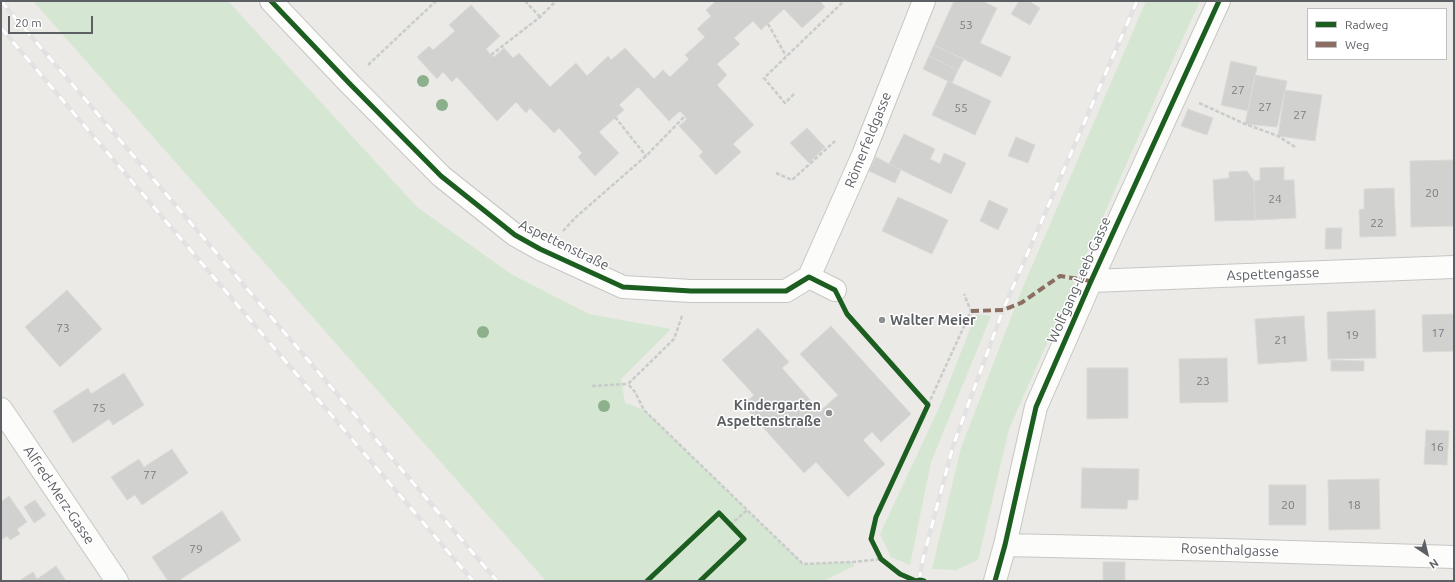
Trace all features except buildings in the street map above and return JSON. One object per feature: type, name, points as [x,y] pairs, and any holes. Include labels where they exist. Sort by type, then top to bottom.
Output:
[{"type":"street","name":"Aspettenstraße","points":[[271,1],[441,176],[515,236],[540,249],[624,287],[691,291],[786,292],[809,277]]},
{"type":"street","name":"Römerfeldgasse","points":[[809,277],[863,155],[924,1]]},
{"type":"street","name":"Wolfgang-Leeb-Gasse","points":[[995,581],[1005,545],[1036,407],[1219,1]]},
{"type":"street","name":"Aspettengasse","points":[[1092,281],[1454,267]]},
{"type":"street","points":[[809,277],[835,290]]},
{"type":"street","name":"Alfred-Merz-Gasse","points":[[1,409],[117,581]]},
{"type":"street","name":"Rosenthalgasse","points":[[1005,545],[1454,557]]},
{"type":"path","points":[[349,83],[436,1]]},
{"type":"path","points":[[525,1],[540,17]]},
{"type":"path","points":[[491,55],[540,17],[556,1]]},
{"type":"path","points":[[794,94],[785,103],[764,78],[844,1]]},
{"type":"path","points":[[768,24],[786,56]]},
{"type":"path","points":[[1177,92],[1246,124],[1278,136],[1295,147]]},
{"type":"path","points":[[540,249],[566,228],[576,217],[646,156],[684,116]]},
{"type":"path","points":[[616,117],[646,156]]},
{"type":"path","points":[[776,173],[792,180],[835,141]]},
{"type":"path","points":[[592,386],[628,384],[674,339],[691,291]]},
{"type":"path","points":[[924,412],[971,312],[964,294]]},
{"type":"path","points":[[628,384],[635,392],[644,410],[803,564],[853,562],[881,559]]},
{"type":"path","points":[[923,400],[928,405]]},
{"type":"path","points":[[735,530],[729,523],[747,510]]},
{"type":"path","points":[[878,552],[881,559],[886,562]]},
{"type":"green space","points":[[33,1],[228,1],[417,207],[511,274],[589,314],[671,329],[621,379],[625,403],[644,410],[803,564],[853,562],[854,566],[823,581],[546,581]]},
{"type":"green space","points":[[1146,1],[1200,1],[1009,429],[978,560],[956,570],[932,569],[961,448],[1020,294]]},
{"type":"green space","points":[[976,314],[991,316],[931,462],[910,565],[891,557],[880,534],[939,408]]},
{"type":"railway","points":[[1,1],[497,581]]},
{"type":"railway","points":[[919,581],[923,559],[953,446],[1003,310],[1137,1]]},
{"type":"railway","points":[[1,28],[473,581]]},
{"type":"marked path","points":[[971,311],[1003,310],[1021,303],[1060,276],[1091,281]]},
{"type":"cycle path","points":[[271,1],[441,176],[515,235],[540,249],[623,287],[691,291],[786,291],[809,277],[835,290],[847,314],[928,405],[876,517],[871,539],[881,559],[900,574],[916,581],[924,581]]},
{"type":"cycle path","points":[[995,581],[1005,545],[1036,407],[1091,281],[1219,1]]},
{"type":"cycle path","points":[[647,581],[719,513],[744,539],[700,581]]},
{"type":"place","name":"Walter Meier","points":[[882,320]]},
{"type":"place","name":"Kindergarten Aspettenstraße","points":[[829,413]]}]
